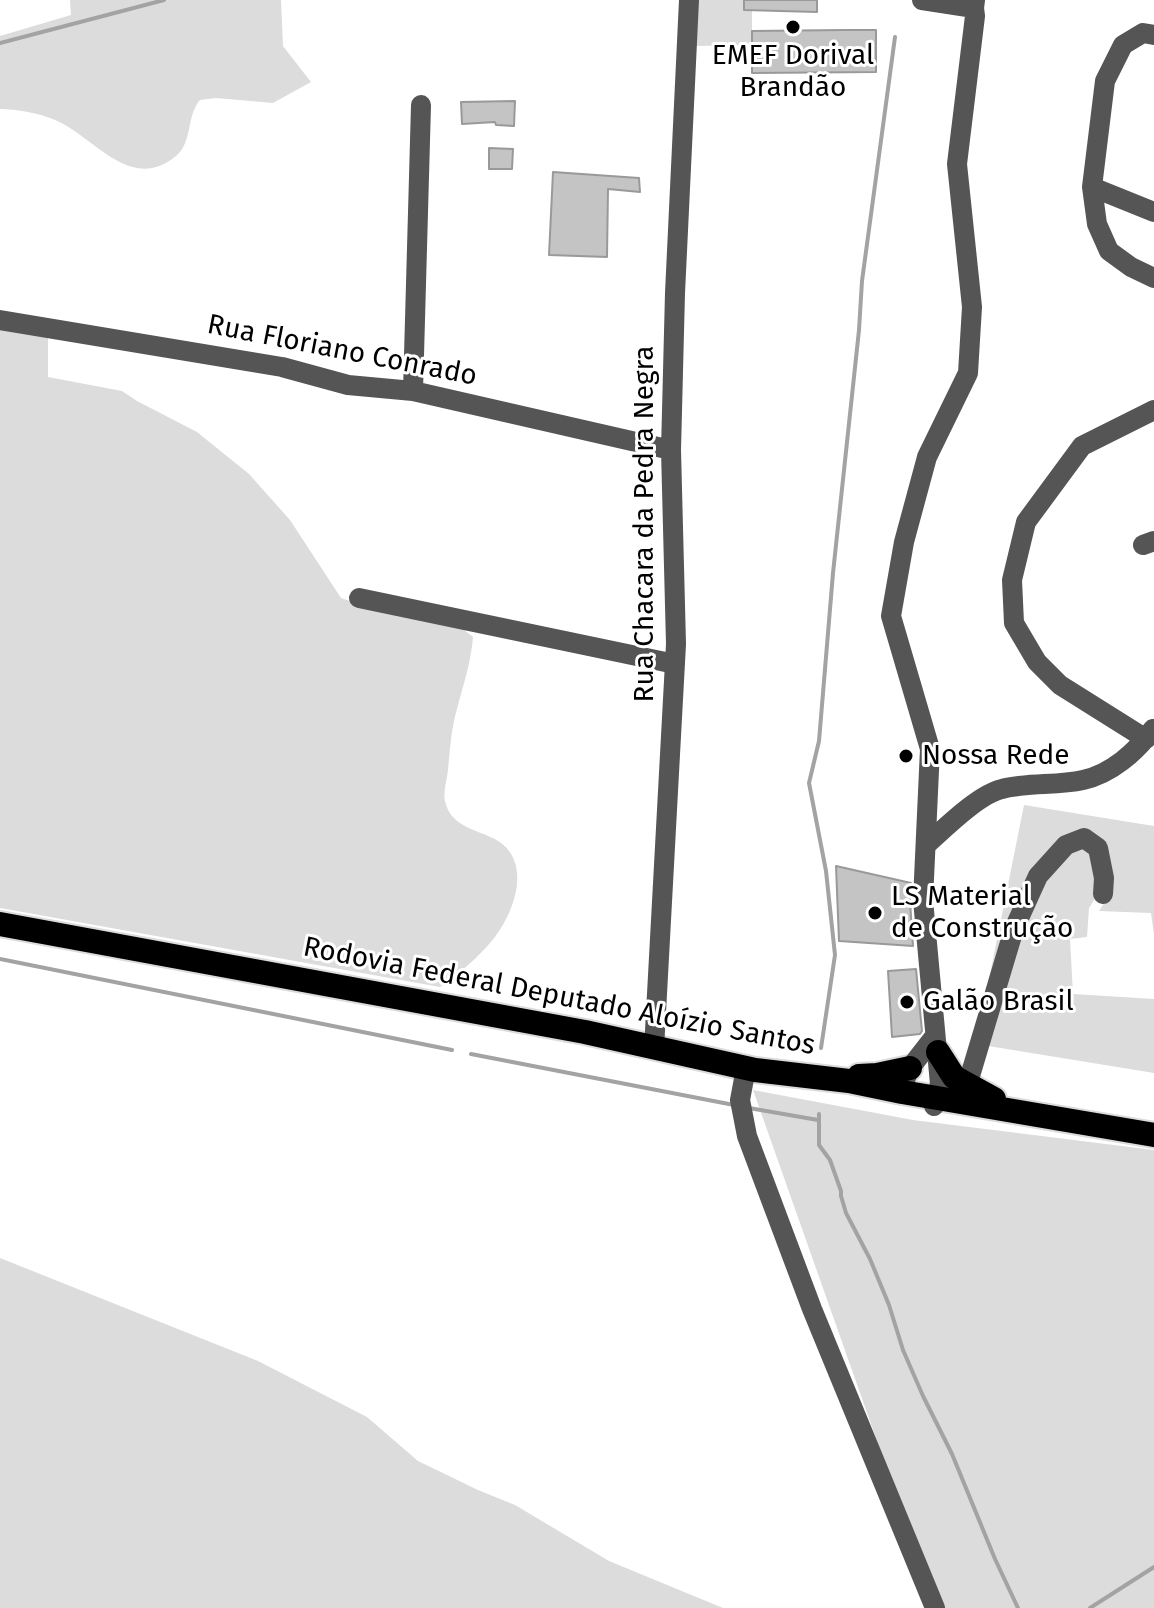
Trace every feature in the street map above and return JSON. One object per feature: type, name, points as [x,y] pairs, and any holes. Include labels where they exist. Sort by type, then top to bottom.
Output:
[{"type":"highway","name":"Rodovia Federal Deputado Aloízio Santos","points":[[0,924],[585,1032],[750,1069],[825,1078],[936,1102],[1026,1113],[1154,1135]]},
{"type":"highway","points":[[936,1044],[954,1077],[1026,1113]]},
{"type":"highway","points":[[825,1078],[877,1075],[910,1068]]},
{"type":"highway","points":[[750,1069],[902,1096]]},
{"type":"highway","points":[[936,1102],[1027,1124],[1077,1122]]},
{"type":"street","name":"Rua Chacara da Pedra Negra","points":[[654,1049],[676,644],[671,450],[689,0]]},
{"type":"street","points":[[922,0],[978,6],[957,164],[972,307],[968,373],[927,457],[904,542],[891,616],[930,749],[923,900],[940,1084],[936,1102]]},
{"type":"street","points":[[1154,35],[1143,33],[1123,45],[1105,81],[1092,187],[1097,224],[1109,251],[1131,267],[1154,278]]},
{"type":"street","points":[[413,391],[421,105]]},
{"type":"street","points":[[1092,187],[1154,212]]},
{"type":"street","name":"Rua Floriano Conrado","points":[[0,320],[282,367],[348,385],[413,391],[671,450]]},
{"type":"street","points":[[927,844],[968,807],[1000,789],[1085,780],[1118,765],[1150,733],[1060,685],[1037,662],[1014,623],[1012,580],[1026,522],[1082,446],[1154,410]]},
{"type":"street","points":[[359,598],[675,664]]},
{"type":"street","points":[[967,1086],[1014,929],[1038,876],[1066,845],[1084,838],[1098,848],[1104,878],[1103,894]]},
{"type":"street","points":[[902,1096],[910,1068],[936,1044]]},
{"type":"street","points":[[750,1069],[740,1100],[747,1136],[812,1309],[935,1608]]},
{"type":"shaded area","points":[[70,0],[281,0],[283,46],[311,82],[273,103],[216,98],[200,100],[185,144],[176,156],[159,166],[143,169],[128,166],[55,120],[28,112],[0,109],[0,36],[71,15]]},
{"type":"shaded area","points":[[694,0],[752,0],[752,45],[695,46]]},
{"type":"shaded area","points":[[48,321],[48,377],[122,391],[197,432],[249,474],[290,520],[341,598],[381,612],[453,621],[473,637],[453,724],[445,801],[448,811],[460,823],[493,838],[510,853],[517,876],[516,889],[508,915],[495,937],[469,964],[440,987],[0,908],[0,326]]},
{"type":"shaded area","points":[[1024,805],[1154,826],[1154,935],[1151,913],[1099,911],[1108,897],[1099,892],[1089,908],[1087,937],[1070,939],[1073,994],[1154,999],[1154,1073],[976,1044]]},
{"type":"shaded area","points":[[753,1090],[913,1120],[1154,1150],[1154,1608],[936,1608]]},
{"type":"shaded area","points":[[0,1258],[258,1361],[367,1417],[418,1461],[515,1505],[609,1561],[723,1608],[0,1608]]},
{"type":"building","points":[[744,0],[817,0],[817,12],[744,10]]},
{"type":"building","points":[[876,30],[876,72],[752,73],[752,31]]},
{"type":"building","points":[[515,101],[514,126],[496,125],[495,122],[462,124],[461,102]]},
{"type":"building","points":[[489,148],[513,149],[512,169],[489,169]]},
{"type":"building","points":[[553,172],[639,178],[640,192],[608,189],[607,257],[549,255]]},
{"type":"building","name":"LS Material de Construção","points":[[836,866],[911,883],[913,946],[839,941]]},
{"type":"building","name":"Galão Brasil","points":[[916,969],[922,1031],[920,1034],[892,1037],[888,971]]},
{"type":"waterway","points":[[0,43],[164,0]]},
{"type":"waterway","points":[[821,1048],[835,955],[826,871],[809,783],[819,741],[862,281],[895,37]]},
{"type":"waterway","points":[[0,959],[452,1050]]},
{"type":"waterway","points":[[471,1054],[734,1105]]},
{"type":"waterway","points":[[749,1108],[818,1120]]},
{"type":"waterway","points":[[819,1114],[819,1145],[830,1160],[846,1213],[870,1259],[903,1350],[952,1454],[1018,1608]]},
{"type":"waterway","points":[[1090,1608],[1154,1567]]},
{"type":"place","name":"EMEF Dorival Brandão","points":[[793,27]]},
{"type":"place","name":"Nossa Rede","points":[[906,756]]},
{"type":"place","name":"LS Material de Construção","points":[[875,913]]},
{"type":"place","name":"Galão Brasil","points":[[907,1002]]}]
